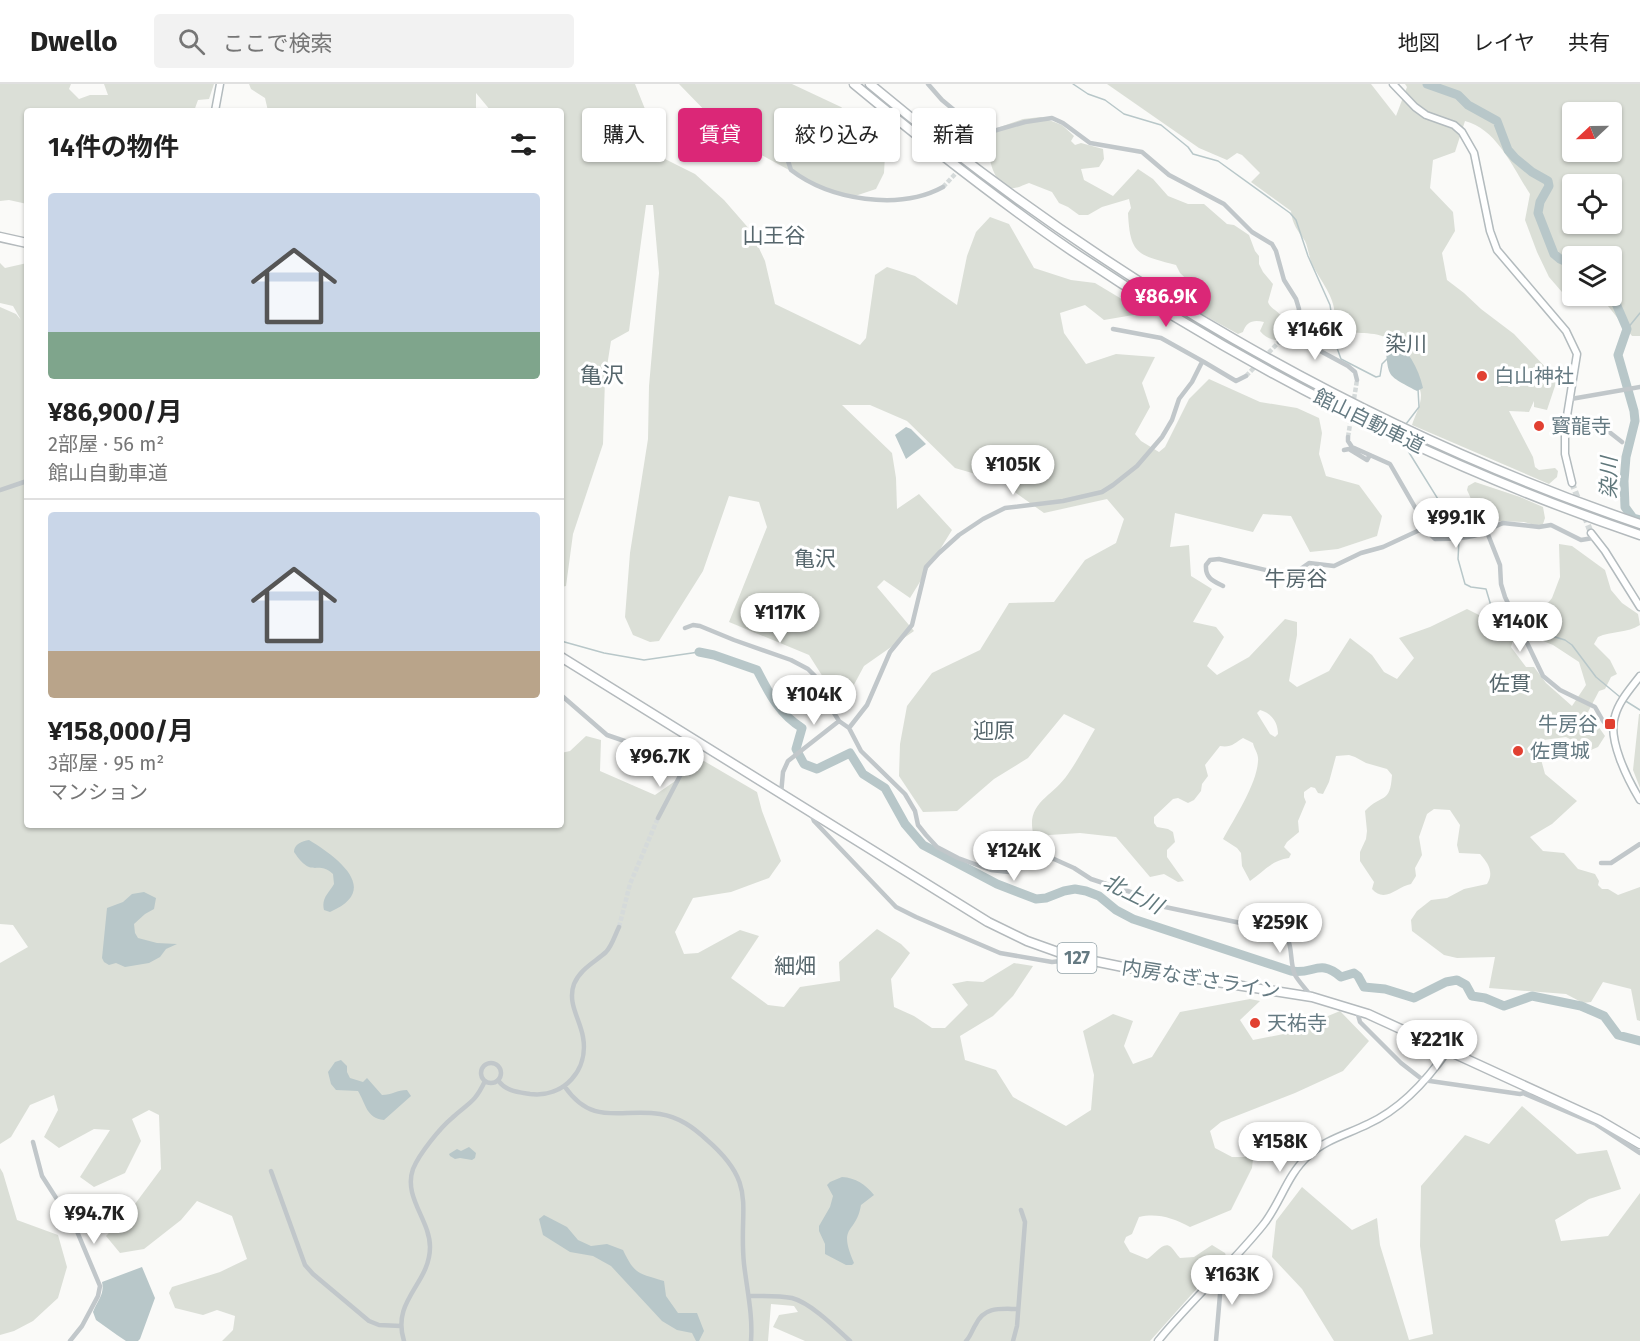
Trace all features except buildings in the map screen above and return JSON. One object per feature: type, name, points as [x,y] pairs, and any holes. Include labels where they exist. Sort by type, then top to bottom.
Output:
[{"type":"highway","name":"館山自動車道","points":[[854,84],[923,142],[1072,251],[1232,350],[1313,394],[1405,439],[1500,481],[1640,535]]},
{"type":"highway","name":"館山自動車道","points":[[870,84],[957,155],[1068,236],[1157,294],[1238,341],[1408,429],[1505,472],[1640,524]]},
{"type":"highway","points":[[0,237],[24,242]]},
{"type":"highway","name":"内房なぎさライン","points":[[564,659],[988,922],[1027,941],[1069,956],[1128,968],[1312,997],[1356,1011],[1535,1090],[1599,1120],[1640,1144]]},
{"type":"main road","points":[[216,108],[220,84]]},
{"type":"main road","points":[[1393,84],[1415,107],[1426,115],[1454,125],[1469,142],[1474,153],[1490,231],[1497,250],[1574,343],[1577,354],[1565,428],[1565,454],[1572,483]]},
{"type":"main road","points":[[1592,536],[1605,551],[1640,607]]},
{"type":"main road","points":[[1640,676],[1614,717],[1613,731],[1615,744],[1626,773],[1640,800]]},
{"type":"main road","points":[[1158,1341],[1266,1221],[1298,1167],[1308,1156],[1325,1144],[1386,1114],[1423,1080],[1448,1050]]},
{"type":"street","points":[[928,84],[952,108]]},
{"type":"street","points":[[996,130],[1025,122],[1052,118],[1090,143],[1142,152],[1169,175],[1224,204],[1252,232],[1272,244],[1284,280],[1296,299],[1299,309],[1294,326],[1279,342]]},
{"type":"street","points":[[788,162],[798,175],[856,198],[905,201],[943,187]]},
{"type":"street","points":[[1113,329],[1161,338],[1231,380],[1236,381],[1246,376]]},
{"type":"street","points":[[1287,333],[1348,366],[1355,372],[1357,380]]},
{"type":"street","points":[[849,728],[867,705],[890,652],[912,625],[921,579],[926,567],[939,553],[982,519],[1005,508],[1063,501],[1102,492],[1113,485],[1137,466],[1162,438],[1172,420],[1179,399],[1204,362]]},
{"type":"street","points":[[1571,399],[1640,387]]},
{"type":"street","points":[[1565,428],[1608,431],[1622,442]]},
{"type":"street","points":[[1348,437],[1352,447],[1390,464],[1420,516],[1424,528],[1435,539],[1469,537],[1503,524],[1539,527],[1551,525],[1581,540],[1592,536]]},
{"type":"street","points":[[1344,450],[1349,449],[1367,460],[1370,455]]},
{"type":"street","points":[[0,490],[24,482]]},
{"type":"street","points":[[1223,586],[1207,575],[1206,565],[1209,560],[1220,559],[1287,575],[1309,564],[1334,566],[1355,555],[1383,547],[1424,528]]},
{"type":"street","points":[[1487,532],[1500,565],[1501,584],[1505,597],[1543,676],[1560,690],[1595,707],[1603,721],[1613,731]]},
{"type":"street","points":[[685,628],[700,626],[791,660],[808,669],[821,685],[839,722],[849,728],[861,751],[905,794],[915,811],[918,825],[936,847],[991,870],[1009,872],[1038,858],[1054,859],[1091,879],[1146,897],[1165,907],[1283,932],[1289,944],[1295,975],[1312,997]]},
{"type":"street","points":[[564,698],[607,735],[648,749],[683,770]]},
{"type":"street","points":[[781,794],[783,772],[792,756],[839,722]]},
{"type":"street","points":[[658,818],[683,770],[700,745]]},
{"type":"street","points":[[810,812],[814,821],[896,907],[999,953],[1052,962],[1061,961],[1069,956]]},
{"type":"street","points":[[1601,863],[1611,863],[1640,844]]},
{"type":"street","points":[[498,1080],[501,1085],[517,1092],[536,1095],[565,1087],[574,1077],[579,1069],[584,1038],[572,1001],[573,986],[588,965],[608,950],[618,927]]},
{"type":"street","points":[[1356,1011],[1360,1022],[1401,1063],[1423,1080],[1525,1094],[1596,1124],[1640,1153]]},
{"type":"street","points":[[491,1064],[499,1068],[501,1074],[498,1080],[492,1083],[486,1082],[481,1072],[484,1066],[491,1064]]},
{"type":"street","points":[[404,1341],[401,1326],[405,1303],[423,1274],[429,1258],[430,1246],[428,1231],[412,1193],[413,1170],[427,1148],[452,1118],[471,1104],[486,1082]]},
{"type":"street","points":[[565,1087],[587,1108],[603,1114],[644,1113],[673,1117],[693,1127],[718,1149],[735,1169],[742,1187],[744,1263],[752,1324],[751,1341]]},
{"type":"street","points":[[1525,1094],[1535,1090]]},
{"type":"street","points":[[33,1142],[42,1176],[76,1229],[100,1286],[98,1296],[82,1326],[70,1341]]},
{"type":"street","points":[[271,1172],[305,1265],[369,1321],[379,1325],[401,1326]]},
{"type":"street","points":[[1013,1341],[1017,1326],[1025,1222],[1021,1210]]},
{"type":"street","points":[[1216,1341],[1221,1304],[1221,1283],[1218,1274]]},
{"type":"street","points":[[749,1296],[780,1296],[795,1299],[806,1304],[850,1341]]},
{"type":"street","points":[[966,1341],[981,1315],[987,1311],[997,1308],[1018,1309]]},
{"type":"shaded area","points":[[0,84],[71,84],[69,89],[79,99],[90,95],[108,95],[104,84],[214,84],[209,99],[198,100],[195,108],[24,108],[24,203],[9,200],[0,201]]},
{"type":"shaded area","points":[[249,84],[635,84],[645,108],[582,108],[582,162],[666,162],[666,160],[695,174],[724,200],[751,231],[765,261],[775,304],[860,345],[866,338],[875,275],[887,267],[915,276],[957,305],[967,256],[976,232],[990,217],[1009,224],[1034,268],[1071,280],[1095,283],[1125,301],[1139,314],[1104,320],[1085,305],[1060,313],[1064,333],[1086,364],[1116,354],[1155,357],[1142,383],[1150,407],[1135,434],[1141,441],[1159,452],[1165,447],[1189,399],[1209,379],[1260,402],[1297,408],[1319,418],[1322,433],[1319,454],[1326,476],[1359,485],[1382,516],[1377,536],[1338,549],[1310,552],[1291,516],[1263,514],[1253,532],[1175,513],[1170,547],[1189,545],[1191,576],[1212,589],[1193,622],[1216,627],[1224,637],[1207,666],[1217,675],[1249,657],[1285,619],[1297,622],[1289,681],[1297,687],[1329,671],[1350,638],[1372,655],[1384,672],[1397,679],[1414,658],[1399,638],[1430,627],[1467,609],[1515,633],[1511,647],[1526,667],[1534,667],[1546,683],[1572,706],[1586,685],[1579,662],[1553,645],[1538,639],[1543,609],[1552,598],[1560,577],[1559,544],[1572,546],[1605,570],[1611,590],[1622,603],[1638,614],[1640,625],[1598,637],[1594,644],[1610,660],[1617,674],[1611,677],[1605,689],[1599,691],[1588,712],[1605,736],[1598,747],[1591,750],[1566,737],[1536,741],[1545,774],[1577,801],[1552,824],[1530,837],[1543,851],[1564,853],[1578,869],[1595,874],[1599,881],[1598,885],[1602,889],[1608,889],[1618,895],[1640,887],[1640,1021],[1637,1020],[1631,989],[1603,982],[1591,1002],[1583,1003],[1566,994],[1489,988],[1495,957],[1457,958],[1444,955],[1412,931],[1411,920],[1417,911],[1431,900],[1447,898],[1464,889],[1487,884],[1490,869],[1480,854],[1459,853],[1457,845],[1460,825],[1450,810],[1434,809],[1427,814],[1419,837],[1422,855],[1415,868],[1416,876],[1411,884],[1387,895],[1377,893],[1372,889],[1374,882],[1360,861],[1360,852],[1367,831],[1365,811],[1387,795],[1392,775],[1387,769],[1349,755],[1336,756],[1323,794],[1311,787],[1304,792],[1306,802],[1298,821],[1299,832],[1284,847],[1291,854],[1289,858],[1273,864],[1250,881],[1242,866],[1241,853],[1223,839],[1244,801],[1257,770],[1258,758],[1253,743],[1243,738],[1230,746],[1220,746],[1205,765],[1208,776],[1194,800],[1188,803],[1178,798],[1173,799],[1154,817],[1157,827],[1173,832],[1175,842],[1167,850],[1167,857],[1184,881],[1178,882],[1164,874],[1150,877],[1116,837],[1080,833],[1034,836],[1032,825],[1036,808],[1068,774],[1095,729],[1064,714],[1028,758],[994,779],[957,811],[923,812],[899,776],[900,744],[907,706],[932,673],[980,650],[1009,603],[1054,602],[1085,560],[1116,543],[1124,519],[1107,499],[1044,513],[1006,483],[955,468],[907,421],[870,405],[842,405],[892,453],[897,509],[919,494],[952,530],[910,598],[884,580],[877,587],[914,631],[864,666],[842,707],[809,655],[729,622],[767,527],[759,502],[729,496],[703,571],[659,641],[650,642],[633,635],[625,617],[630,553],[648,439],[649,386],[659,273],[653,205],[646,205],[629,331],[611,341],[605,379],[603,444],[573,534],[566,586],[564,586],[564,108],[488,108],[476,93],[476,108],[267,108],[265,98],[251,89]],"holes":[[[1260,710],[1264,711],[1275,722],[1278,730],[1275,737],[1270,734],[1257,713]]]},
{"type":"shaded area","points":[[679,84],[792,84],[842,108],[774,108],[774,162],[762,155],[762,108],[702,108]]},
{"type":"shaded area","points":[[1107,84],[1371,84],[1396,116],[1407,87],[1405,84],[1640,84],[1640,336],[1632,336],[1608,306],[1622,306],[1622,246],[1562,246],[1562,292],[1549,277],[1525,220],[1530,194],[1495,141],[1476,125],[1465,121],[1455,152],[1433,160],[1430,188],[1453,212],[1455,231],[1442,253],[1447,280],[1514,334],[1549,371],[1542,385],[1558,377],[1547,410],[1534,407],[1534,401],[1529,412],[1509,411],[1533,457],[1535,467],[1539,470],[1555,468],[1558,471],[1557,477],[1549,484],[1412,425],[1421,395],[1413,372],[1402,354],[1385,337],[1352,332],[1340,327],[1334,321],[1335,313],[1331,298],[1312,264],[1306,243],[1294,224],[1291,211],[1251,182],[1260,173],[1242,155],[1237,153],[1227,160],[1199,148]]},
{"type":"shaded area","points":[[1041,117],[1062,125],[1074,136],[1071,141],[1075,145],[1081,143],[1103,149],[1104,159],[1099,167],[1081,169],[1084,180],[1113,196],[1138,169],[1153,179],[1168,196],[1188,204],[1204,204],[1227,224],[1234,225],[1249,235],[1259,256],[1259,264],[1273,284],[1268,302],[1284,321],[1278,340],[1268,338],[1260,331],[1264,322],[1250,322],[1243,332],[1238,334],[1200,313],[1198,304],[1203,297],[1201,293],[1180,273],[1176,265],[1153,259],[1138,251],[1134,245],[1129,227],[1128,213],[1131,208],[1129,199],[1102,207],[1088,215],[1079,215],[1059,203],[1052,192],[1029,183],[1011,188],[998,180],[991,162],[996,162],[996,128],[1023,119]]},
{"type":"shaded area","points":[[774,162],[885,162],[884,173],[876,189],[852,197],[820,187]]},
{"type":"shaded area","points":[[0,263],[5,268],[24,264],[24,828],[564,828],[564,752],[570,751],[586,736],[601,740],[600,771],[655,795],[704,761],[757,792],[781,861],[769,878],[731,892],[693,898],[675,932],[684,954],[698,953],[740,930],[759,936],[731,978],[768,1005],[784,1007],[800,987],[840,981],[839,962],[877,929],[901,944],[910,953],[891,979],[894,1007],[932,1028],[945,1028],[968,1005],[952,984],[967,981],[983,982],[1014,963],[1033,966],[1013,996],[993,1016],[960,1036],[965,1060],[996,1070],[1013,1097],[1066,1126],[1091,1110],[1094,1075],[1083,1031],[1113,1014],[1133,1021],[1124,1046],[1133,1064],[1152,1057],[1180,1012],[1250,999],[1260,1001],[1240,1020],[1253,1040],[1314,1028],[1328,1016],[1340,1011],[1369,1041],[1343,1071],[1221,1122],[1210,1131],[1215,1148],[1232,1157],[1253,1159],[1252,1168],[1231,1210],[1190,1227],[1165,1217],[1139,1217],[1132,1234],[1126,1237],[1124,1242],[1130,1252],[1147,1259],[1168,1245],[1180,1258],[1194,1257],[1212,1245],[1226,1256],[1150,1341],[805,1341],[773,1327],[779,1315],[798,1312],[794,1306],[771,1304],[768,1341],[222,1341],[233,1330],[235,1316],[217,1310],[203,1315],[175,1308],[169,1293],[172,1287],[220,1272],[247,1259],[232,1216],[197,1201],[181,1220],[144,1249],[120,1253],[106,1236],[129,1212],[161,1169],[159,1115],[149,1110],[132,1119],[141,1141],[125,1173],[94,1187],[80,1177],[110,1130],[94,1129],[59,1148],[44,1137],[58,1110],[54,1095],[30,1105],[11,1137],[0,1144],[0,963],[28,947],[13,925],[0,924],[0,307],[16,314],[21,320],[13,306],[0,303]]},
{"type":"shaded area","points":[[1392,337],[1412,360],[1423,388],[1417,391],[1390,374],[1385,342]]},
{"type":"shaded area","points":[[906,427],[926,444],[906,459],[895,435]]},
{"type":"shaded area","points":[[1475,482],[1543,507],[1545,518],[1542,527],[1524,522],[1498,521],[1474,533],[1471,530],[1473,505],[1467,490],[1468,486]]},
{"type":"shaded area","points":[[1640,714],[1640,788],[1633,770]]},
{"type":"shaded area","points":[[309,840],[342,864],[354,884],[353,894],[345,903],[330,912],[324,910],[324,902],[334,884],[333,874],[322,868],[306,865],[294,852],[297,845]]},
{"type":"shaded area","points":[[144,892],[156,898],[154,909],[134,924],[138,938],[157,943],[177,944],[166,949],[160,957],[149,963],[125,967],[116,963],[109,965],[102,958],[107,908],[123,902],[132,894]]},
{"type":"shaded area","points":[[341,1060],[347,1066],[350,1078],[363,1082],[367,1078],[382,1095],[407,1090],[411,1096],[384,1120],[378,1119],[367,1110],[358,1091],[336,1090],[331,1084],[328,1072],[335,1062]]},
{"type":"shaded area","points":[[1522,1106],[1577,1154],[1607,1150],[1621,1189],[1589,1199],[1555,1220],[1561,1241],[1608,1236],[1640,1193],[1640,1341],[1334,1341],[1302,1289],[1272,1257],[1276,1221],[1302,1187],[1352,1230],[1377,1218],[1380,1245],[1409,1340],[1433,1334],[1420,1246],[1421,1186],[1465,1135],[1489,1144]]},
{"type":"shaded area","points":[[469,1147],[476,1153],[472,1160],[455,1159],[449,1154],[457,1149],[461,1151]]},
{"type":"shaded area","points":[[0,1168],[17,1220],[58,1235],[67,1267],[58,1298],[33,1321],[0,1335]]},
{"type":"shaded area","points":[[842,1177],[860,1182],[874,1195],[861,1205],[859,1215],[847,1235],[849,1251],[854,1263],[852,1265],[846,1265],[825,1254],[825,1244],[819,1231],[819,1226],[830,1207],[833,1196],[827,1185]]},
{"type":"shaded area","points":[[544,1215],[567,1227],[578,1240],[591,1246],[607,1244],[623,1250],[634,1269],[664,1281],[666,1296],[678,1313],[697,1313],[704,1331],[699,1341],[696,1341],[692,1333],[677,1330],[662,1321],[611,1266],[593,1256],[570,1252],[543,1235],[539,1219]]},
{"type":"shaded area","points":[[142,1267],[155,1298],[140,1339],[126,1341],[96,1320],[93,1312],[102,1294],[102,1282]]},
{"type":"waterway","points":[[1073,84],[1088,94],[1105,100],[1124,114],[1161,125],[1188,147],[1193,154],[1218,161],[1290,213],[1296,220],[1308,256],[1330,305],[1341,359],[1376,377],[1380,376],[1382,364],[1387,359]]},
{"type":"waterway","name":"染川","points":[[1427,84],[1458,95],[1468,105],[1497,121],[1508,150],[1532,172],[1548,181],[1549,186],[1540,202],[1538,213],[1554,254],[1562,260]]},
{"type":"waterway","name":"染川","points":[[1617,306],[1627,329],[1618,355],[1635,421],[1626,457],[1625,507],[1633,518],[1640,520]]},
{"type":"waterway","points":[[1627,329],[1640,313]]},
{"type":"waterway","points":[[1406,424],[1419,407],[1418,389]]},
{"type":"waterway","points":[[1405,446],[1459,533]]},
{"type":"waterway","points":[[1459,541],[1458,559],[1465,584],[1486,589],[1494,616],[1513,624]]},
{"type":"waterway","points":[[1522,627],[1565,640],[1572,645],[1596,677],[1620,697]]},
{"type":"waterway","points":[[564,642],[604,653],[644,660],[699,652]]},
{"type":"waterway","name":"北上川","points":[[699,652],[757,670],[781,710],[802,728],[796,749],[804,764],[817,769],[850,753],[863,774],[885,788],[905,824],[923,845],[997,884],[1036,899],[1075,889],[1086,891],[1099,896],[1116,910],[1133,919],[1291,971],[1322,968],[1333,971],[1341,977],[1354,973],[1364,987],[1385,989],[1414,998],[1446,982],[1457,980],[1466,985],[1472,996],[1485,998],[1504,1006],[1532,996],[1581,1006],[1604,1016],[1618,1035],[1640,1041]]},
{"type":"waterway","points":[[1624,700],[1640,710]]},
{"type":"tunnel","points":[[943,187],[966,162]]},
{"type":"tunnel","points":[[1246,376],[1279,342]]},
{"type":"tunnel","points":[[1348,437],[1357,380]]},
{"type":"tunnel","points":[[1572,483],[1591,533]]},
{"type":"tunnel","points":[[619,927],[630,884],[658,818]]},
{"type":"place","name":"白山神社","points":[[1482,376]]},
{"type":"place","name":"寳龍寺","points":[[1539,426]]},
{"type":"place","name":"牛房谷","points":[[1610,724]]},
{"type":"place","name":"佐貫城","points":[[1518,751]]},
{"type":"place","name":"天祐寺","points":[[1255,1023]]},
{"type":"district","name":"山王谷","points":[[774,236]]},
{"type":"district","name":"染川","points":[[1406,344]]},
{"type":"district","name":"亀沢","points":[[602,375]]},
{"type":"district","name":"亀沢","points":[[815,559]]},
{"type":"district","name":"牛房谷","points":[[1296,579]]},
{"type":"district","name":"佐貫","points":[[1510,684]]},
{"type":"district","name":"迎原","points":[[994,731]]},
{"type":"district","name":"細畑","points":[[795,966]]}]
